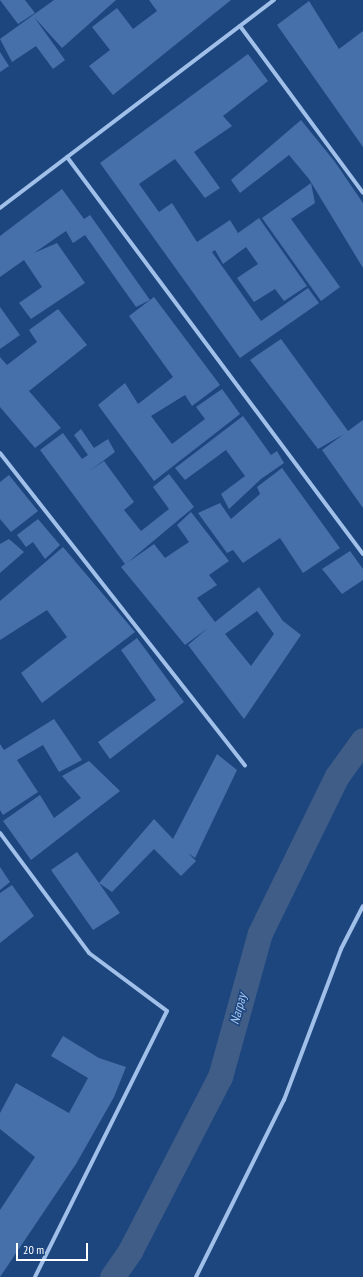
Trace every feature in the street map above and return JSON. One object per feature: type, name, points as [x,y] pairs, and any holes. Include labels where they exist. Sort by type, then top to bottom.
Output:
[{"type":"street","points":[[0,208],[274,0]]},
{"type":"street","points":[[240,26],[363,193]]},
{"type":"street","points":[[67,157],[363,554]]},
{"type":"street","points":[[0,453],[245,766]]},
{"type":"street","points":[[0,833],[89,953],[167,1011],[35,1277]]},
{"type":"street","points":[[196,1277],[284,1100],[338,956],[363,906]]},
{"type":"building","points":[[0,0],[25,0],[35,13],[18,24]]},
{"type":"building","points":[[54,0],[116,0],[62,48],[34,17],[65,60],[53,69],[36,46],[12,62],[0,39]]},
{"type":"building","points":[[149,0],[231,0],[113,95],[89,66],[110,50],[92,27],[117,8],[133,29],[157,11]]},
{"type":"building","points":[[309,1],[339,49],[363,31],[363,147],[277,25]]},
{"type":"building","points":[[0,52],[9,66],[0,72]]},
{"type":"building","points":[[248,54],[268,81],[223,116],[232,126],[194,152],[220,188],[205,198],[175,159],[139,184],[159,212],[172,203],[197,242],[230,220],[238,233],[259,218],[307,286],[284,301],[275,289],[254,302],[237,278],[258,264],[246,247],[223,264],[215,250],[212,252],[261,321],[308,288],[319,303],[240,358],[100,163]]},
{"type":"building","points":[[301,120],[335,162],[363,203],[363,268],[309,179],[289,155],[240,193],[231,180]]},
{"type":"building","points":[[311,183],[315,203],[291,219],[340,287],[321,301],[262,218]]},
{"type":"building","points":[[62,189],[84,219],[90,215],[150,300],[136,307],[85,235],[73,243],[66,231],[34,253],[57,243],[85,283],[31,319],[19,303],[42,287],[24,260],[0,277],[0,236]]},
{"type":"building","points":[[154,297],[220,385],[192,406],[185,395],[151,416],[172,444],[205,419],[196,407],[222,389],[240,414],[154,481],[98,405],[125,383],[138,404],[173,377],[129,316]]},
{"type":"building","points":[[0,307],[20,335],[0,349]]},
{"type":"building","points":[[58,309],[87,345],[29,391],[61,428],[35,448],[0,407],[0,357],[7,365],[37,342],[29,330]]},
{"type":"building","points":[[281,339],[348,431],[363,420],[363,508],[322,450],[344,434],[318,449],[250,360]]},
{"type":"building","points":[[243,416],[271,455],[277,451],[284,463],[261,479],[229,509],[221,494],[245,476],[226,450],[185,480],[175,468]]},
{"type":"building","points":[[81,429],[94,448],[108,439],[115,452],[88,472],[104,461],[134,502],[124,510],[141,531],[169,509],[153,487],[169,474],[194,507],[127,563],[154,544],[165,558],[189,542],[177,525],[191,512],[229,561],[209,575],[217,585],[197,598],[215,622],[259,587],[283,621],[301,635],[244,719],[188,645],[208,628],[185,645],[121,567],[125,564],[40,450],[63,433],[82,459],[88,455],[74,435]],"holes":[[[257,611],[274,634],[251,666],[225,634]]]},
{"type":"building","points":[[282,468],[340,548],[303,573],[280,538],[243,563],[233,550],[227,553],[198,513],[220,503],[231,519],[260,494],[257,487]]},
{"type":"building","points":[[9,475],[38,511],[11,532],[0,519],[0,482]]},
{"type":"building","points":[[38,519],[60,545],[45,559],[33,542],[26,547],[17,535]]},
{"type":"building","points":[[9,539],[24,552],[0,573],[0,544]]},
{"type":"building","points":[[63,547],[135,632],[42,703],[21,673],[67,637],[47,610],[0,640],[0,601]]},
{"type":"building","points":[[350,551],[363,569],[363,580],[342,594],[322,569]]},
{"type":"building","points":[[137,638],[184,702],[110,759],[98,742],[156,700],[121,650]]},
{"type":"building","points":[[54,719],[82,760],[59,772],[43,745],[17,760],[38,792],[3,815],[0,810],[0,744],[4,750]]},
{"type":"building","points":[[217,754],[237,770],[195,858],[188,853],[196,861],[181,876],[154,849],[112,892],[99,883],[154,819],[173,839]]},
{"type":"building","points":[[89,761],[120,791],[31,860],[3,821],[40,795],[54,818],[81,798],[62,776]]},
{"type":"building","points":[[77,852],[120,913],[93,930],[51,870]]},
{"type":"building","points":[[0,867],[10,882],[0,890]]},
{"type":"building","points":[[12,885],[34,916],[0,943],[0,893]]},
{"type":"building","points":[[63,1036],[99,1058],[126,1067],[114,1097],[76,1164],[0,1277],[0,1210],[35,1157],[0,1129],[0,1113],[16,1083],[69,1113],[88,1078],[51,1056]]},
{"type":"waterway","name":"Narpay","points":[[112,1277],[130,1251],[220,1077],[260,933],[337,776],[363,740]]}]
